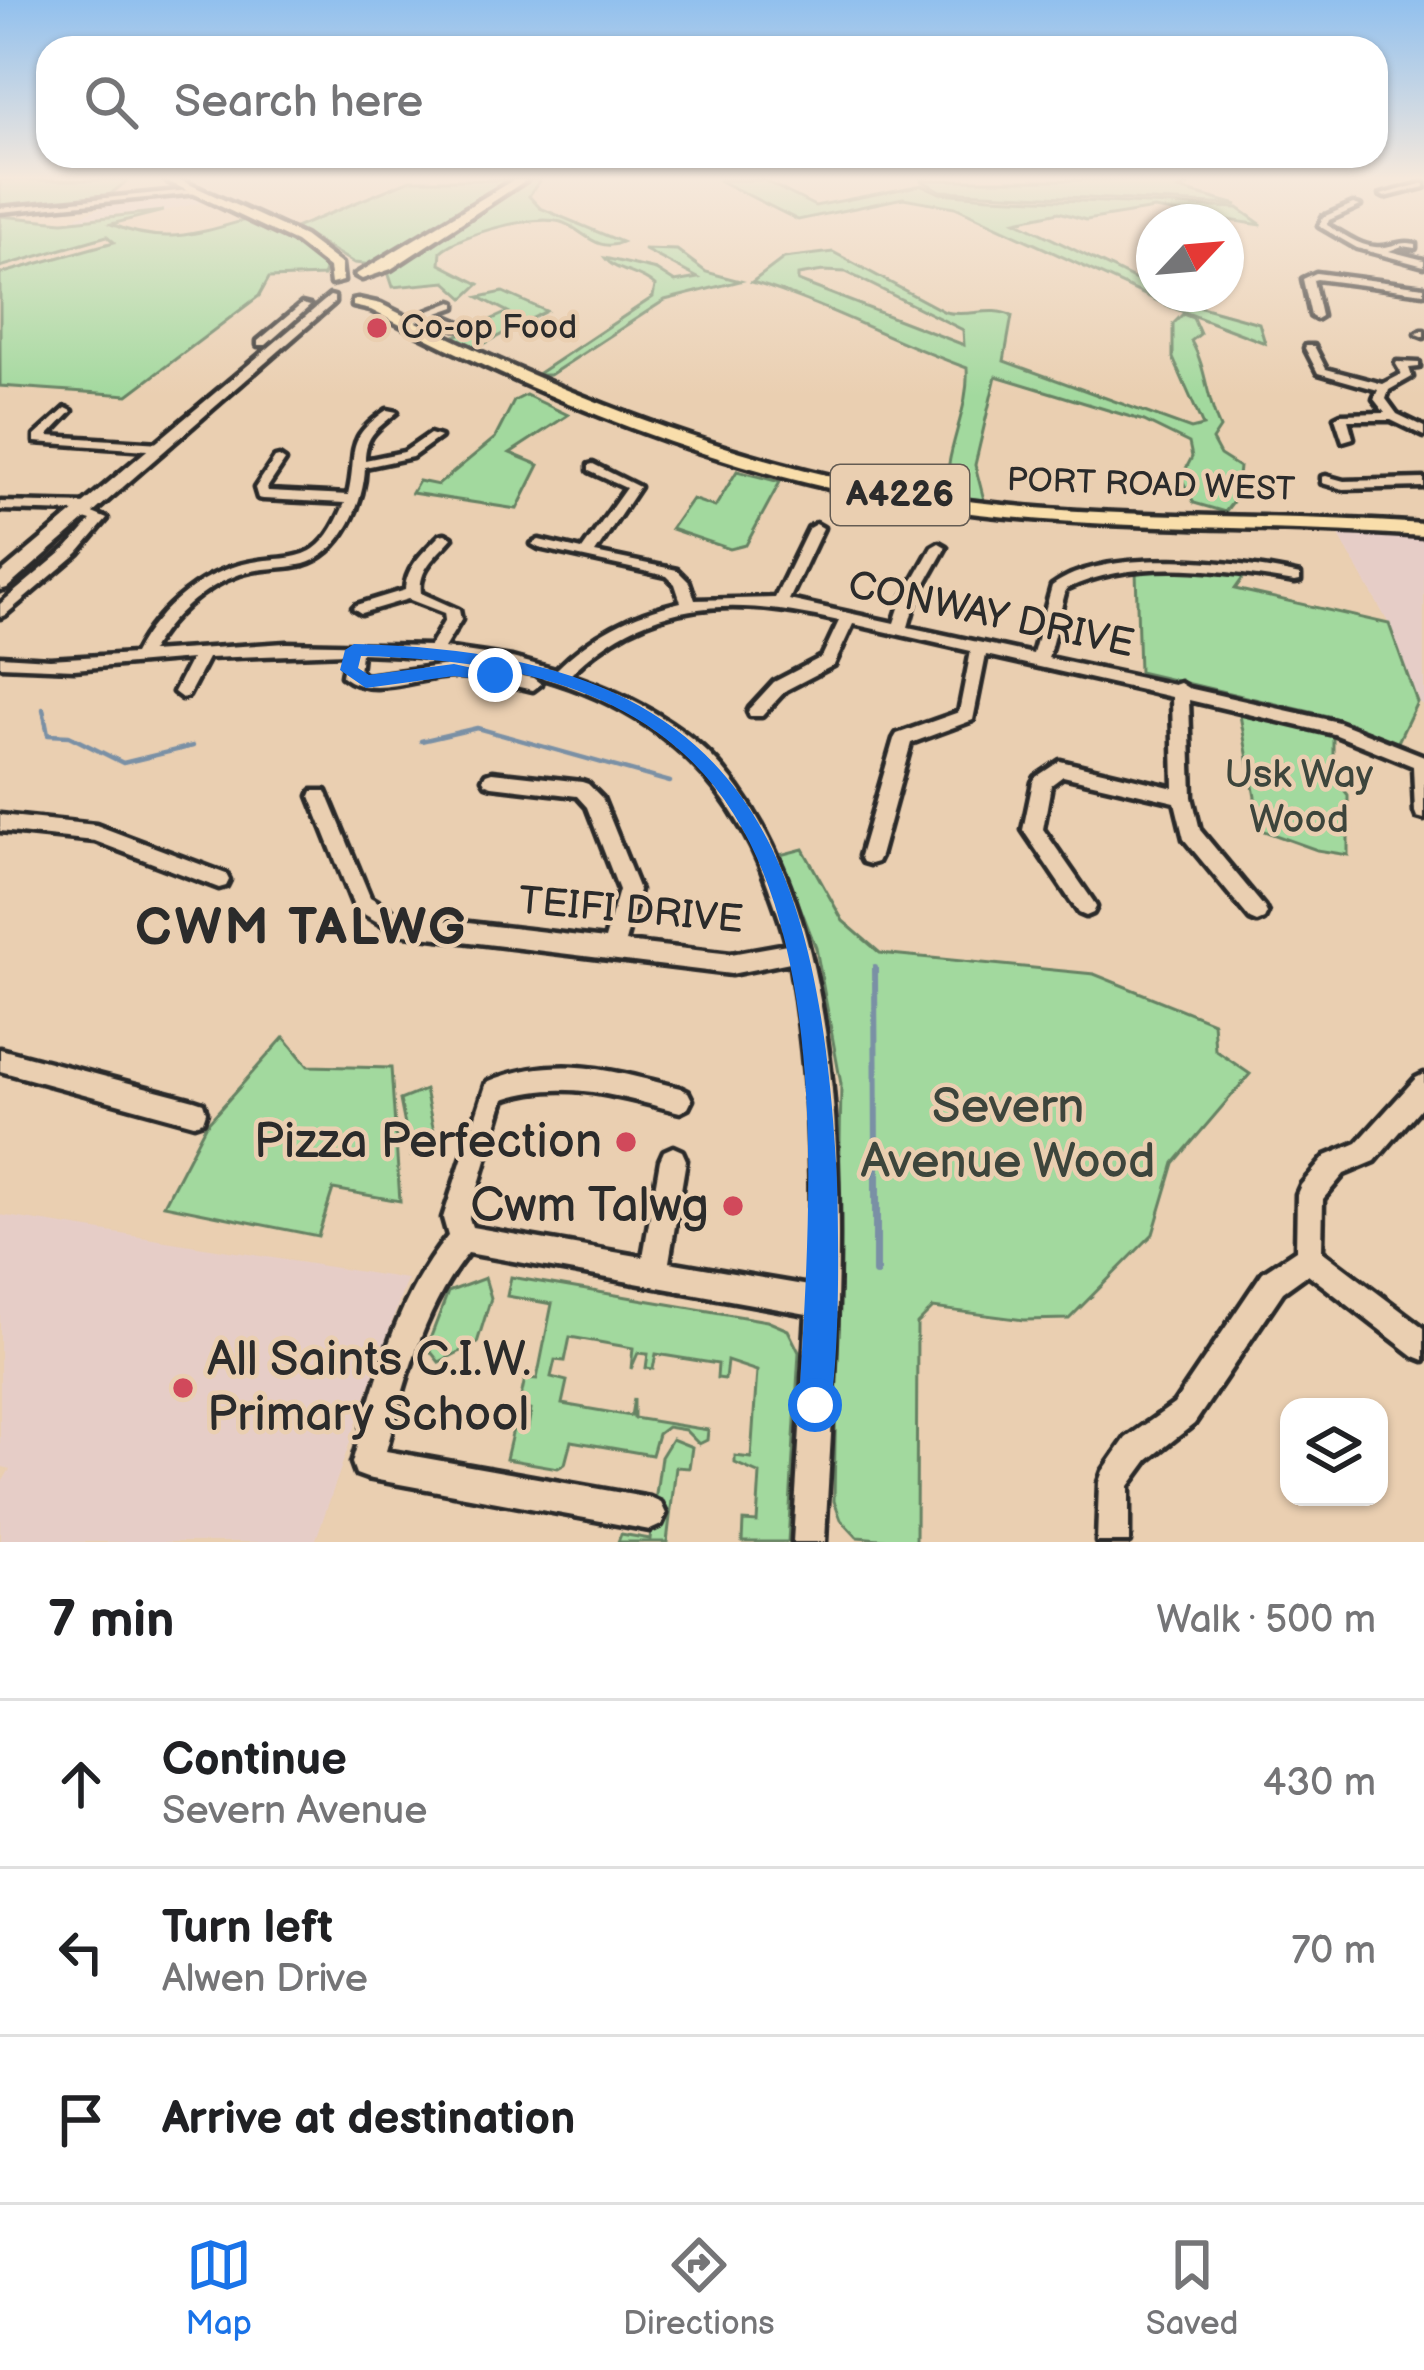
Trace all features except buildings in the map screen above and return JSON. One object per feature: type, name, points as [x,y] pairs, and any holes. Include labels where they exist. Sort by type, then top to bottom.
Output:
[{"type":"main road","points":[[0,584],[161,447],[277,338],[330,300],[328,292],[338,269],[320,252]]},
{"type":"main road","name":"PORT ROAD WEST","points":[[321,252],[374,278],[386,304],[406,322]]},
{"type":"main road","points":[[277,338],[355,303],[374,278],[413,252]]},
{"type":"main road","points":[[336,281],[374,278]]},
{"type":"main road","name":"PORT ROAD WEST","points":[[330,300],[355,303],[406,322],[644,432],[903,496],[999,510],[1424,530]]},
{"type":"street","points":[[1379,253],[1424,263]]},
{"type":"street","points":[[1316,316],[1308,280],[1316,276],[1424,290]]},
{"type":"street","points":[[277,338],[304,304]]},
{"type":"street","points":[[406,322],[452,304]]},
{"type":"street","points":[[429,313],[459,326]]},
{"type":"street","points":[[1310,348],[1322,371],[1384,388]]},
{"type":"street","points":[[1414,365],[1401,364],[1408,375],[1384,388],[1380,399],[1393,416],[1424,432]]},
{"type":"street","points":[[65,411],[39,439],[161,447]]},
{"type":"street","points":[[139,659],[153,632],[212,581],[251,566],[297,562],[324,548],[352,499],[361,440],[391,412]]},
{"type":"street","points":[[1347,438],[1341,417],[1393,416]]},
{"type":"street","points":[[358,464],[404,457],[434,437]]},
{"type":"street","points":[[279,461],[263,495],[352,499]]},
{"type":"street","points":[[586,555],[633,487],[593,467]]},
{"type":"street","points":[[1326,480],[1343,485],[1424,483]]},
{"type":"street","points":[[0,506],[86,511],[100,519],[74,550],[0,612]]},
{"type":"street","points":[[780,603],[816,527]]},
{"type":"street","points":[[411,592],[412,576],[445,538]]},
{"type":"street","points":[[539,544],[672,573],[682,582],[689,604]]},
{"type":"street","points":[[901,629],[908,602],[943,545]]},
{"type":"street","points":[[1040,659],[1059,586],[1077,574],[1232,568],[1284,579]]},
{"type":"street","points":[[361,608],[411,592],[451,610],[453,620],[434,652]]},
{"type":"street","name":"CONWAY DRIVE","points":[[558,676],[610,631],[689,604],[780,603],[1338,728],[1423,762]]},
{"type":"street","points":[[756,712],[780,686],[828,661],[848,618]]},
{"type":"street","points":[[870,856],[897,748],[914,733],[967,716],[980,646]]},
{"type":"street","points":[[354,650],[350,676],[366,682],[454,670],[533,684]]},
{"type":"street","points":[[182,692],[203,652]]},
{"type":"street","points":[[0,661],[48,667],[203,652],[434,652],[558,676],[650,717],[717,775],[761,844],[798,951],[821,1096],[820,1302],[809,1542]]},
{"type":"street","points":[[1180,689],[1183,796],[1191,833],[1257,913]]},
{"type":"street","points":[[1423,762],[1424,812]]},
{"type":"street","points":[[1086,907],[1034,830],[1042,782],[1060,768],[1183,796]]},
{"type":"street","points":[[492,779],[582,789],[595,802],[629,890],[613,947]]},
{"type":"street","name":"TEIFI DRIVE","points":[[319,796],[362,903],[397,924],[730,964],[798,951]]},
{"type":"street","points":[[0,823],[96,833],[219,880]]},
{"type":"street","points":[[0,1060],[194,1112]]},
{"type":"street","points":[[462,1239],[456,1218],[495,1090],[536,1074],[586,1077],[680,1100]]},
{"type":"street","points":[[1309,1257],[1310,1194],[1334,1165],[1366,1152],[1424,1087]]},
{"type":"street","points":[[654,1273],[673,1160]]},
{"type":"street","points":[[462,1239],[820,1302]]},
{"type":"street","points":[[462,1239],[433,1270],[416,1302],[367,1463],[650,1514]]},
{"type":"street","points":[[1309,1257],[1424,1346]]},
{"type":"street","points":[[1113,1542],[1114,1482],[1137,1449],[1184,1414],[1273,1282],[1309,1257]]},
{"type":"shaded area","points":[[1337,532],[1424,538],[1424,705],[1417,702],[1389,624]]},
{"type":"shaded area","name":"All Saints C.I.W. Primary School","points":[[0,1215],[407,1279],[315,1542],[0,1542],[0,1486],[10,1469],[0,1466]]},
{"type":"green space","points":[[0,252],[52,252],[0,267]]},
{"type":"green space","points":[[79,252],[306,252],[327,264],[323,276],[269,278],[259,296],[128,395],[0,386],[0,274]]},
{"type":"green space","points":[[335,252],[395,252],[374,265],[354,263]]},
{"type":"green space","points":[[419,252],[441,252],[440,264],[479,284],[464,298],[446,282],[393,287],[388,272]]},
{"type":"green space","points":[[649,252],[680,252],[706,272],[740,281],[665,300],[550,375],[536,375],[653,297],[655,286],[605,258],[656,270],[675,282],[698,278]]},
{"type":"green space","points":[[833,252],[945,312],[1012,316],[1004,361],[1191,429],[1203,426],[1173,358],[1173,324],[1183,314],[1193,318],[1200,334],[1191,341],[1220,428],[1212,440],[1220,455],[1239,467],[1236,498],[1225,512],[1194,503],[1181,478],[1192,457],[1189,443],[1144,421],[996,376],[975,465],[984,500],[948,496],[949,464],[967,368],[752,282],[784,258]],"holes":[[[846,272],[963,330],[964,345],[798,281],[798,275]]]},
{"type":"green space","points":[[1052,252],[1079,252],[1136,280],[1136,291]]},
{"type":"green space","points":[[503,292],[546,311],[476,348],[451,338],[508,312],[479,297]]},
{"type":"green space","points":[[1184,312],[1219,312],[1259,323],[1265,343]]},
{"type":"green space","points":[[526,395],[568,415],[510,453],[539,465],[517,509],[412,493],[419,481],[438,485],[495,438],[514,401]]},
{"type":"green space","points":[[737,471],[780,482],[746,545],[730,549],[671,529],[692,499],[715,507]]},
{"type":"green space","points":[[1136,570],[1247,572],[1235,589],[1389,624],[1417,702],[1397,744],[1332,717],[1139,672]]},
{"type":"green space","name":"Usk Way Wood","points":[[1240,715],[1333,731],[1333,775],[1348,795],[1348,855],[1317,850],[1261,830]]},
{"type":"green space","name":"Severn Avenue Wood","points":[[803,849],[843,921],[880,953],[1094,974],[1213,1022],[1215,1050],[1250,1074],[1174,1163],[1153,1234],[1069,1319],[1024,1320],[933,1308],[917,1324],[916,1542],[857,1537],[841,1520],[834,1501],[841,1084],[816,948],[780,855]]},
{"type":"green space","points":[[284,1037],[308,1066],[391,1068],[400,1201],[333,1189],[318,1236],[164,1205],[205,1126]]},
{"type":"green space","points":[[425,1090],[437,1145],[411,1156],[400,1100]]},
{"type":"green space","points":[[511,1277],[767,1321],[788,1330],[799,1352],[788,1542],[742,1542],[743,1521],[757,1522],[760,1474],[735,1463],[735,1456],[751,1458],[757,1371],[727,1361],[725,1379],[717,1378],[718,1364],[656,1354],[653,1369],[646,1368],[648,1354],[638,1353],[631,1369],[633,1348],[570,1337],[565,1361],[555,1360],[551,1377],[567,1381],[562,1404],[631,1416],[634,1398],[634,1418],[708,1430],[707,1440],[699,1444],[685,1430],[667,1427],[658,1434],[652,1455],[571,1441],[565,1464],[558,1468],[506,1459],[514,1425],[528,1427],[531,1410],[519,1407],[525,1378],[537,1379],[552,1304],[507,1296]]},
{"type":"green space","points":[[485,1278],[491,1298],[477,1343],[439,1362],[427,1347],[448,1292]]},
{"type":"green space","points":[[672,1439],[692,1447],[689,1468],[676,1467],[667,1542],[618,1542],[621,1534],[650,1539],[661,1457]]},
{"type":"waterway","points":[[43,709],[48,735],[69,736],[123,763],[193,746]]},
{"type":"waterway","points":[[421,741],[477,728],[670,782]]},
{"type":"waterway","points":[[875,967],[876,1158]]},
{"type":"waterway","points":[[876,1158],[876,1272]]},
{"type":"place","name":"Co-op Food","points":[[377,328]]},
{"type":"place","name":"Pizza Perfection","points":[[626,1142]]},
{"type":"place","name":"Cwm Talwg","points":[[733,1206]]},
{"type":"place","name":"All Saints C.I.W. Primary School","points":[[183,1388]]},
{"type":"district","name":"CWM TALWG","points":[[302,928]]},
{"type":"route","points":[[495,675],[454,670],[366,682],[350,676],[348,670],[354,650],[434,652],[537,670],[607,695],[650,717],[689,746],[725,785],[761,844],[798,951],[818,1059],[824,1220],[815,1405]]}]
